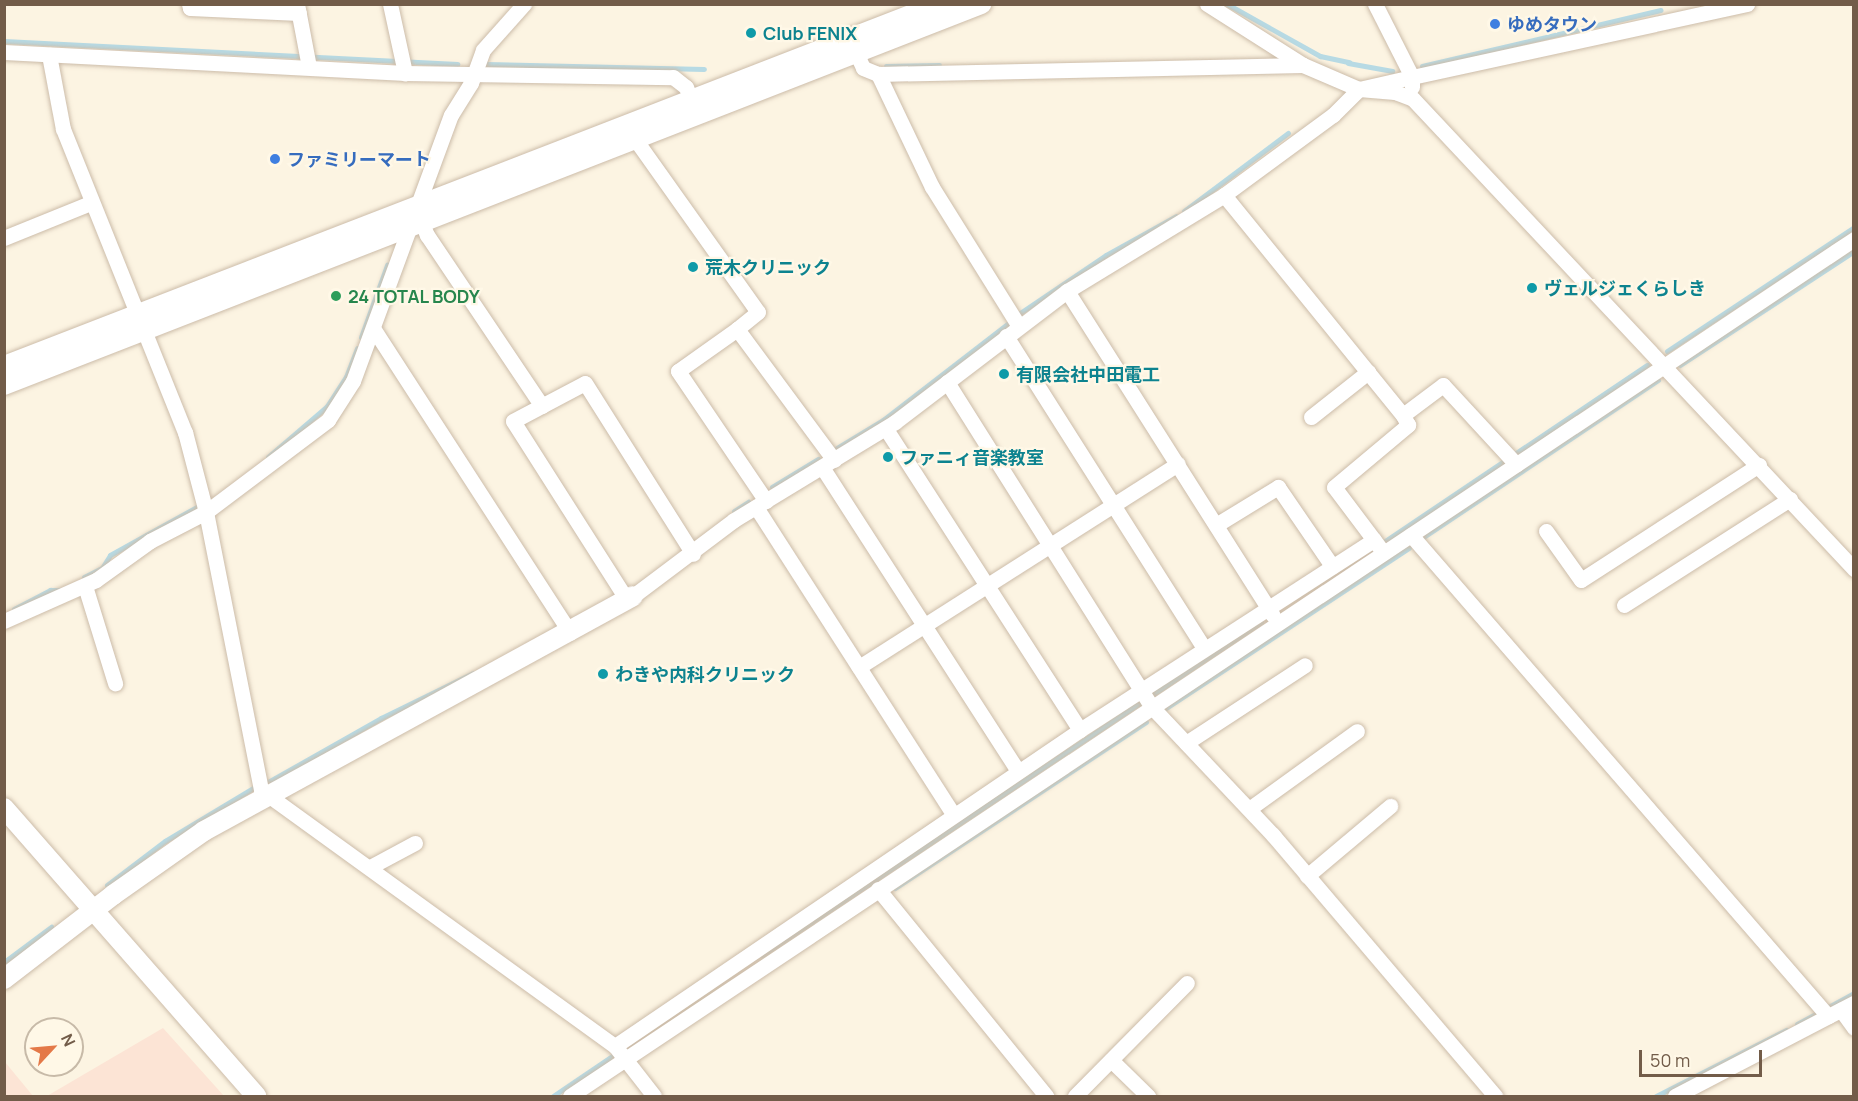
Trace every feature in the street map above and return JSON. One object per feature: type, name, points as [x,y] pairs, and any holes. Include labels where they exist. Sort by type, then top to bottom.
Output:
[{"type":"street","points":[[189,4],[190,8],[298,9],[309,60]]},
{"type":"street","points":[[390,4],[405,66]]},
{"type":"street","points":[[4,621],[85,586],[328,420],[354,381],[416,218],[451,115],[471,83],[472,73],[483,50],[524,4]]},
{"type":"street","points":[[853,46],[939,4]]},
{"type":"street","points":[[4,385],[145,332],[416,218],[853,46],[981,4]]},
{"type":"street","points":[[1207,4],[1303,65],[1359,89],[1395,92],[1413,99],[1759,465],[1854,569]]},
{"type":"street","points":[[1375,4],[1412,77],[1413,99]]},
{"type":"street","points":[[4,980],[181,846],[266,794],[570,633],[630,598],[761,504],[886,429],[1067,291],[1224,195],[1333,115],[1359,89],[1747,4]]},
{"type":"street","points":[[853,46],[863,68],[878,74],[1303,65]]},
{"type":"street","points":[[4,52],[49,55],[309,60],[472,73],[673,77],[686,87],[695,108]]},
{"type":"street","points":[[49,55],[63,129],[90,203],[185,432],[204,506],[258,782],[266,794],[370,867],[619,1052],[654,1096]]},
{"type":"street","points":[[878,74],[932,187],[1019,326]]},
{"type":"street","points":[[4,366],[136,315],[636,139],[695,108]]},
{"type":"street","points":[[636,139],[758,312],[678,371],[859,667],[953,814]]},
{"type":"street","points":[[1224,195],[1403,415],[1408,425],[1334,487],[1379,546]]},
{"type":"street","points":[[4,238],[90,203]]},
{"type":"street","points":[[416,218],[542,406]]},
{"type":"street","points":[[570,1096],[619,1052],[953,814],[1080,730],[1146,698],[1204,648],[1273,615],[1332,566],[1411,535],[1512,458],[1664,365],[1854,239]]},
{"type":"street","points":[[1067,291],[1273,615]]},
{"type":"street","points":[[373,328],[570,633]]},
{"type":"street","points":[[737,329],[828,464],[923,627],[1018,771]]},
{"type":"street","points":[[1006,336],[1204,648]]},
{"type":"street","points":[[1311,417],[1368,372]]},
{"type":"street","points":[[947,382],[1146,698],[1249,809],[1495,1096]]},
{"type":"street","points":[[630,598],[513,421],[585,383],[693,554]]},
{"type":"street","points":[[1403,415],[1443,385],[1512,458]]},
{"type":"street","points":[[886,429],[1080,730]]},
{"type":"street","points":[[859,667],[1178,465]]},
{"type":"street","points":[[1546,531],[1581,580],[1759,465]]},
{"type":"street","points":[[1216,525],[1278,487],[1332,566]]},
{"type":"street","points":[[1624,605],[1790,499]]},
{"type":"street","points":[[1411,535],[1834,1010],[1854,1028]]},
{"type":"street","points":[[619,1052],[878,889],[1146,698],[1379,546]]},
{"type":"street","points":[[85,586],[115,683]]},
{"type":"street","points":[[1186,743],[1305,665]]},
{"type":"street","points":[[1249,809],[1357,731]]},
{"type":"street","points":[[1307,876],[1390,806]]},
{"type":"street","points":[[4,808],[256,1096]]},
{"type":"street","points":[[370,867],[416,843]]},
{"type":"street","points":[[878,889],[1046,1096]]},
{"type":"street","points":[[1075,1096],[1187,983]]},
{"type":"street","points":[[1675,1096],[1834,1010]]},
{"type":"street","points":[[1111,1060],[1148,1096]]},
{"type":"shaded area","points":[[163,1028],[224,1096],[47,1096],[79,1077],[84,1077],[84,1074]]},
{"type":"shaded area","points":[[5,1062],[33,1096],[5,1096]]},
{"type":"waterway","points":[[1227,4],[1320,56],[1349,62]]},
{"type":"waterway","points":[[1422,66],[1661,10]]},
{"type":"waterway","points":[[4,41],[457,64]]},
{"type":"waterway","points":[[1348,63],[1392,71]]},
{"type":"waterway","points":[[485,64],[704,69]]},
{"type":"waterway","points":[[886,66],[939,65]]},
{"type":"waterway","points":[[1184,211],[1288,133]]},
{"type":"waterway","points":[[1017,315],[1106,255],[1176,216]]},
{"type":"waterway","points":[[1667,351],[1854,227]]},
{"type":"waterway","points":[[1680,365],[1854,251]]},
{"type":"waterway","points":[[361,337],[387,265]]},
{"type":"waterway","points":[[837,448],[883,420],[1011,321]]},
{"type":"waterway","points":[[268,457],[327,406],[346,377],[357,348]]},
{"type":"waterway","points":[[1379,545],[1647,365]]},
{"type":"waterway","points":[[1422,538],[1658,380]]},
{"type":"waterway","points":[[772,487],[818,459]]},
{"type":"waterway","points":[[734,511],[748,502]]},
{"type":"waterway","points":[[84,577],[102,568],[110,555],[202,504]]},
{"type":"waterway","points":[[1160,712],[1409,548]]},
{"type":"waterway","points":[[14,609],[50,590],[60,590]]},
{"type":"waterway","points":[[762,955],[1261,622]]},
{"type":"waterway","points":[[268,782],[381,718],[473,673]]},
{"type":"waterway","points":[[895,888],[1146,722]]},
{"type":"waterway","points":[[107,885],[165,841],[253,788]]},
{"type":"waterway","points":[[4,962],[51,927]]},
{"type":"waterway","points":[[1797,1024],[1854,993]]},
{"type":"waterway","points":[[1656,1096],[1786,1030]]},
{"type":"waterway","points":[[553,1096],[618,1052]]},
{"type":"place","name":"ゆめタウン","points":[[1495,24]]},
{"type":"place","name":"Club FENIX","points":[[751,33]]},
{"type":"place","name":"ファミリーマート","points":[[275,159]]},
{"type":"place","name":"荒木クリニック","points":[[693,267]]},
{"type":"place","name":"ヴェルジェくらしき","points":[[1532,288]]},
{"type":"place","name":"24 TOTAL BODY","points":[[336,296]]},
{"type":"place","name":"有限会社中田電工","points":[[1004,374]]},
{"type":"place","name":"ファニィ音楽教室","points":[[888,457]]},
{"type":"place","name":"わきや内科クリニック","points":[[603,674]]}]
